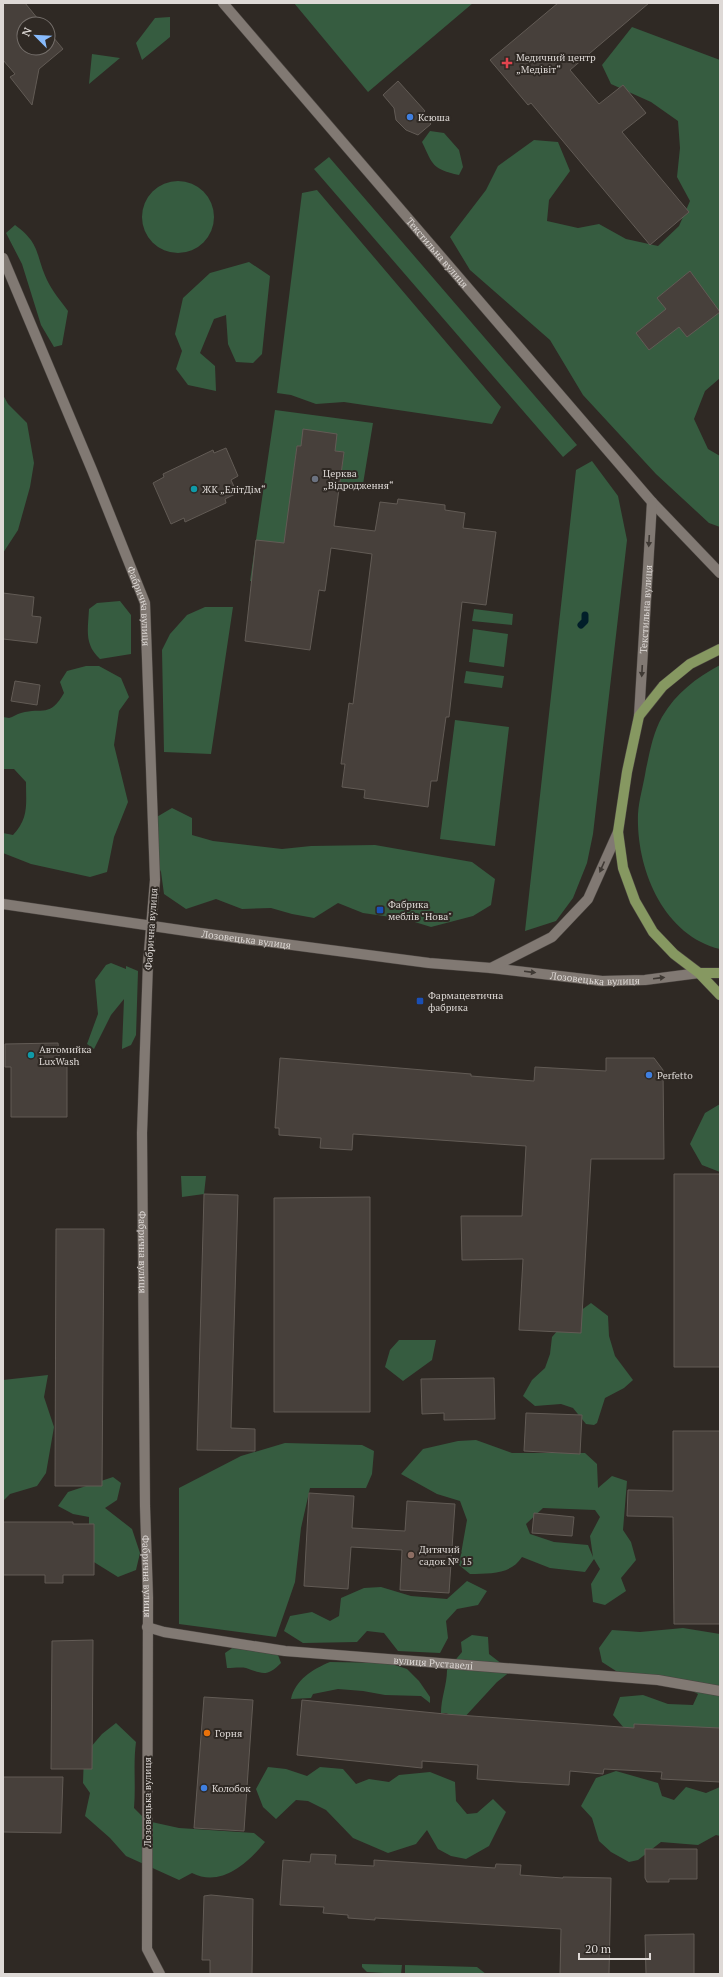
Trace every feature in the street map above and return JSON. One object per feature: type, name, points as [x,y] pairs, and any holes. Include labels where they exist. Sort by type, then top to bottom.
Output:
[{"type":"main road","points":[[720,649],[690,664],[663,686],[639,716],[626,772],[618,832],[622,868],[635,901],[653,932],[674,954],[699,973],[720,995]]},
{"type":"main road","points":[[699,973],[720,973]]},
{"type":"street","name":"Текстильна вулиця","points":[[223,3],[413,222],[652,502],[720,573]]},
{"type":"street","name":"Фабрична вулиця","points":[[3,258],[92,470],[145,602],[155,880],[148,963],[142,1133],[147,1628]]},
{"type":"street","name":"Текстильна вулиця","points":[[639,716],[652,502]]},
{"type":"street","points":[[491,968],[552,937],[563,926],[588,899],[618,832]]},
{"type":"street","name":"Лозовецька вулиця","points":[[3,904],[152,926],[429,963],[491,968],[602,981],[645,980],[699,973]]},
{"type":"street","name":"Лозовецька вулиця","points":[[147,1628],[147,1949],[160,1974]]},
{"type":"street","name":"вулиця Руставелі","points":[[147,1628],[285,1651],[658,1680],[720,1690]]},
{"type":"green space","points":[[294,3],[473,3],[368,92]]},
{"type":"green space","points":[[170,17],[170,37],[142,60],[136,43],[155,18]]},
{"type":"green space","points":[[632,27],[720,60],[720,378],[705,391],[694,419],[708,449],[720,456],[720,527],[709,523],[656,474],[583,395],[550,340],[470,270],[450,237],[486,190],[498,166],[534,140],[558,142],[570,171],[549,200],[547,221],[578,228],[599,224],[626,239],[658,246],[679,226],[690,201],[677,177],[680,148],[678,121],[651,102],[611,84],[602,65]]},
{"type":"green space","points":[[92,54],[120,58],[89,84]]},
{"type":"green space","points":[[430,131],[444,133],[459,150],[463,167],[459,175],[443,171],[431,161],[422,142]]},
{"type":"green space","points":[[329,157],[577,445],[563,457],[314,169]]},
{"type":"green space","points":[[178,181],[198,187],[208,197],[214,217],[208,237],[198,247],[178,253],[158,247],[148,237],[142,217],[148,197],[158,187]]},
{"type":"green space","points":[[317,190],[501,407],[492,424],[344,402],[316,404],[291,395],[277,393],[302,193]]},
{"type":"green space","points":[[15,225],[29,238],[33,244],[49,284],[68,311],[62,345],[54,347],[41,325],[22,264],[6,233]]},
{"type":"green space","points":[[249,262],[270,276],[262,354],[253,363],[236,362],[228,344],[226,315],[214,319],[200,353],[215,366],[216,391],[188,385],[176,369],[182,351],[175,334],[183,298],[210,273]]},
{"type":"green space","points":[[3,395],[8,404],[27,423],[34,463],[30,487],[18,530],[3,553]]},
{"type":"green space","points":[[275,410],[373,423],[363,484],[339,489],[344,452],[297,446],[279,585],[250,581]]},
{"type":"green space","points":[[592,461],[618,496],[627,540],[593,834],[587,863],[573,898],[556,921],[525,931],[576,470]]},
{"type":"green space","points":[[120,601],[131,615],[131,654],[100,659],[91,648],[89,642],[89,609],[97,603]]},
{"type":"green space","points":[[205,607],[233,607],[211,754],[164,752],[162,650],[170,634],[187,615]]},
{"type":"green space","points":[[474,609],[513,614],[512,625],[472,621]]},
{"type":"green space","points":[[473,629],[508,634],[504,667],[469,662]]},
{"type":"green space","points":[[720,665],[720,949],[700,941],[683,930],[668,914],[657,896],[648,877],[642,856],[638,814],[650,749],[656,729],[662,717],[680,693],[703,675]]},
{"type":"green space","points":[[86,666],[99,666],[121,678],[129,697],[119,711],[114,745],[128,802],[114,837],[107,872],[90,877],[31,864],[3,853],[3,833],[13,835],[22,823],[24,817],[26,810],[26,782],[14,769],[3,769],[3,717],[9,718],[29,711],[50,709],[59,701],[64,693],[60,682],[67,671]]},
{"type":"green space","points":[[466,671],[504,676],[502,688],[464,683]]},
{"type":"green space","points":[[455,720],[509,727],[495,846],[440,839]]},
{"type":"green space","points":[[172,808],[192,818],[192,835],[213,841],[282,849],[311,846],[375,845],[472,862],[495,879],[491,905],[473,916],[431,927],[405,919],[363,913],[338,903],[314,918],[271,908],[242,909],[216,899],[186,909],[164,894],[161,872],[152,852],[155,818]]},
{"type":"green space","points":[[111,963],[126,969],[126,966],[138,971],[136,1035],[131,1045],[122,1049],[124,999],[111,1015],[94,1049],[87,1044],[98,1014],[95,980],[106,965]]},
{"type":"green space","points":[[720,1104],[720,1172],[702,1165],[690,1144],[705,1113]]},
{"type":"green space","points":[[181,1176],[206,1176],[204,1194],[182,1197]]},
{"type":"green space","points":[[591,1303],[608,1316],[609,1336],[615,1356],[633,1380],[624,1388],[605,1398],[597,1423],[594,1425],[586,1424],[573,1408],[561,1404],[535,1406],[523,1396],[532,1380],[545,1368],[550,1354],[552,1337],[565,1322]]},
{"type":"green space","points":[[399,1340],[436,1340],[432,1360],[403,1381],[385,1367],[390,1350]]},
{"type":"green space","points":[[48,1375],[44,1397],[54,1427],[46,1473],[37,1486],[10,1494],[3,1501],[3,1380]]},
{"type":"green space","points":[[476,1440],[512,1453],[585,1453],[597,1464],[598,1488],[612,1476],[627,1481],[623,1530],[631,1542],[636,1560],[621,1578],[626,1591],[605,1605],[593,1602],[591,1584],[600,1569],[594,1559],[585,1572],[550,1568],[522,1557],[512,1567],[493,1573],[470,1574],[459,1565],[467,1520],[460,1501],[437,1494],[401,1474],[423,1449],[458,1441]],"holes":[[[543,1508],[595,1510],[600,1517],[590,1536],[593,1557],[588,1545],[554,1542],[530,1534],[526,1524]]]},
{"type":"green space","points":[[285,1443],[362,1445],[374,1451],[372,1474],[366,1488],[310,1488],[301,1528],[295,1582],[276,1637],[179,1624],[179,1488],[241,1456]]},
{"type":"green space","points":[[113,1477],[121,1483],[117,1500],[105,1508],[132,1529],[140,1553],[136,1570],[118,1577],[89,1559],[89,1517],[73,1514],[58,1506],[68,1492]]},
{"type":"green space","points":[[467,1581],[487,1591],[478,1605],[457,1609],[446,1621],[448,1638],[440,1653],[398,1651],[384,1633],[367,1631],[357,1642],[303,1643],[284,1631],[290,1616],[312,1612],[330,1621],[339,1616],[341,1598],[364,1588],[381,1587],[411,1596],[447,1599]]},
{"type":"green space","points":[[683,1628],[720,1634],[720,1733],[624,1728],[613,1715],[620,1697],[643,1695],[668,1704],[693,1705],[698,1694],[683,1686],[630,1680],[602,1662],[599,1648],[612,1630],[640,1632]]},
{"type":"green space","points":[[472,1635],[488,1637],[489,1654],[511,1671],[497,1682],[462,1720],[446,1713],[441,1713],[441,1707],[447,1670],[462,1652],[461,1642]]},
{"type":"green space","points":[[244,1640],[278,1655],[281,1663],[272,1671],[265,1673],[246,1668],[227,1668],[225,1653]]},
{"type":"green space","points":[[330,1662],[389,1663],[407,1669],[419,1681],[430,1697],[430,1703],[421,1696],[385,1695],[338,1689],[313,1694],[311,1698],[291,1699],[296,1686],[306,1676],[317,1668]]},
{"type":"green space","points":[[116,1723],[136,1742],[134,1808],[147,1821],[179,1828],[254,1833],[265,1842],[242,1865],[233,1871],[213,1877],[203,1877],[192,1873],[179,1880],[126,1856],[110,1838],[85,1816],[90,1793],[83,1783],[84,1755],[102,1734]]},
{"type":"green space","points":[[268,1767],[286,1769],[307,1776],[320,1767],[343,1769],[356,1784],[369,1779],[389,1782],[399,1775],[430,1772],[455,1782],[456,1801],[467,1814],[477,1813],[493,1799],[506,1812],[489,1846],[466,1859],[451,1856],[438,1849],[427,1830],[416,1844],[388,1853],[353,1838],[326,1810],[308,1801],[296,1800],[276,1819],[263,1807],[256,1789]]},
{"type":"green space","points":[[616,1771],[658,1783],[662,1796],[674,1800],[686,1787],[706,1793],[720,1787],[720,1836],[716,1835],[698,1845],[661,1842],[638,1860],[629,1862],[611,1852],[599,1841],[592,1818],[581,1806],[596,1778]]},
{"type":"green space","points":[[362,1964],[402,1965],[401,1974],[367,1972],[362,1967]]},
{"type":"green space","points":[[405,1965],[477,1967],[486,1974],[405,1974]]},
{"type":"building","points":[[3,3],[25,3],[36,16],[16,16],[16,56],[55,56],[39,69],[32,105],[10,77],[15,74],[3,60]]},
{"type":"building","points":[[558,3],[649,3],[570,70],[599,104],[623,85],[646,113],[622,132],[689,212],[650,245],[531,103],[528,105],[490,60]]},
{"type":"building","points":[[56,41],[63,49],[56,55]]},
{"type":"building","points":[[398,81],[425,111],[422,114],[431,124],[418,135],[406,130],[396,120],[394,108],[383,95]]},
{"type":"building","points":[[690,271],[720,312],[687,337],[679,327],[649,350],[636,333],[666,309],[657,298]]},
{"type":"building","points":[[303,429],[337,434],[335,451],[344,452],[334,526],[375,531],[380,502],[397,504],[398,499],[445,505],[445,510],[465,513],[463,528],[496,532],[486,605],[462,602],[449,717],[446,717],[437,781],[431,781],[428,807],[364,798],[365,790],[342,787],[345,764],[341,764],[349,703],[353,704],[372,554],[331,548],[325,591],[319,590],[310,650],[245,641],[256,540],[284,543],[297,446],[301,446]]},
{"type":"building","name":"ЖК „ЕлітДім“","points":[[226,448],[238,476],[231,480],[237,493],[225,499],[226,503],[185,522],[184,518],[171,524],[153,483],[164,477],[163,474],[213,450],[214,453]]},
{"type":"building","points":[[3,593],[34,597],[32,616],[41,617],[37,643],[3,639]]},
{"type":"building","points":[[15,681],[40,685],[37,705],[11,701]]},
{"type":"building","points":[[58,1043],[60,1066],[67,1066],[67,1117],[11,1117],[11,1067],[5,1067],[5,1044]]},
{"type":"building","points":[[280,1058],[471,1074],[471,1076],[534,1081],[535,1067],[606,1071],[606,1058],[654,1058],[663,1070],[664,1159],[591,1159],[581,1333],[519,1330],[523,1259],[462,1260],[461,1216],[522,1216],[526,1146],[353,1134],[352,1150],[320,1148],[321,1138],[279,1135],[279,1128],[275,1128]]},
{"type":"building","points":[[674,1174],[720,1174],[720,1367],[674,1367]]},
{"type":"building","points":[[204,1194],[238,1195],[231,1428],[255,1429],[255,1451],[197,1450]]},
{"type":"building","points":[[370,1197],[370,1412],[274,1412],[274,1198]]},
{"type":"building","points":[[56,1229],[104,1229],[102,1486],[55,1486]]},
{"type":"building","points":[[494,1378],[495,1419],[444,1420],[444,1413],[422,1414],[421,1379]]},
{"type":"building","points":[[526,1413],[582,1415],[580,1454],[524,1451]]},
{"type":"building","points":[[673,1431],[720,1431],[720,1624],[674,1624],[673,1517],[627,1516],[628,1490],[673,1491]]},
{"type":"building","points":[[309,1493],[354,1496],[352,1528],[405,1531],[407,1501],[455,1504],[449,1593],[400,1590],[402,1550],[351,1547],[348,1589],[304,1586]]},
{"type":"building","points":[[534,1513],[574,1517],[572,1536],[532,1533]]},
{"type":"building","points":[[3,1522],[73,1522],[73,1524],[94,1524],[94,1575],[63,1575],[63,1583],[45,1583],[45,1575],[3,1575]]},
{"type":"building","points":[[93,1640],[92,1769],[51,1769],[52,1641]]},
{"type":"building","points":[[204,1697],[253,1700],[244,1831],[194,1828]]},
{"type":"building","points":[[302,1700],[445,1714],[634,1728],[634,1724],[720,1728],[720,1782],[661,1779],[662,1772],[604,1769],[603,1774],[570,1771],[569,1785],[517,1782],[477,1779],[478,1765],[422,1761],[422,1768],[297,1755]]},
{"type":"building","points":[[3,1777],[63,1777],[61,1833],[3,1832]]},
{"type":"building","points":[[645,1849],[697,1849],[697,1879],[669,1879],[669,1882],[647,1882],[645,1878]]},
{"type":"building","points":[[311,1854],[336,1855],[335,1864],[374,1866],[374,1860],[495,1868],[496,1864],[521,1865],[520,1875],[563,1878],[611,1878],[609,1974],[560,1974],[561,1929],[375,1918],[375,1920],[348,1918],[348,1915],[323,1913],[324,1907],[280,1905],[283,1860],[310,1862]]},
{"type":"building","points":[[211,1895],[253,1899],[252,1974],[210,1974],[210,1960],[202,1960],[204,1896]]},
{"type":"building","points":[[694,1934],[694,1974],[646,1974],[645,1935]]},
{"type":"waterway","points":[[581,625],[585,621],[585,615]]},
{"type":"place","name":"Медичний центр „Медівіт“","points":[[507,63]]},
{"type":"place","name":"Ксюша","points":[[410,117]]},
{"type":"place","name":"Церква „Відродження“","points":[[315,479]]},
{"type":"place","name":"ЖК „ЕлітДім“","points":[[194,489]]},
{"type":"place","name":"Фабрика меблів \"Нова\"","points":[[380,910]]},
{"type":"place","name":"Фармацевтична фабрика","points":[[420,1001]]},
{"type":"place","name":"Автомийка LuxWash","points":[[31,1055]]},
{"type":"place","name":"Perfetto","points":[[649,1075]]},
{"type":"place","name":"Дитячий садок № 15","points":[[411,1555]]},
{"type":"place","name":"Горня","points":[[207,1733]]},
{"type":"place","name":"Колобок","points":[[204,1788]]}]
